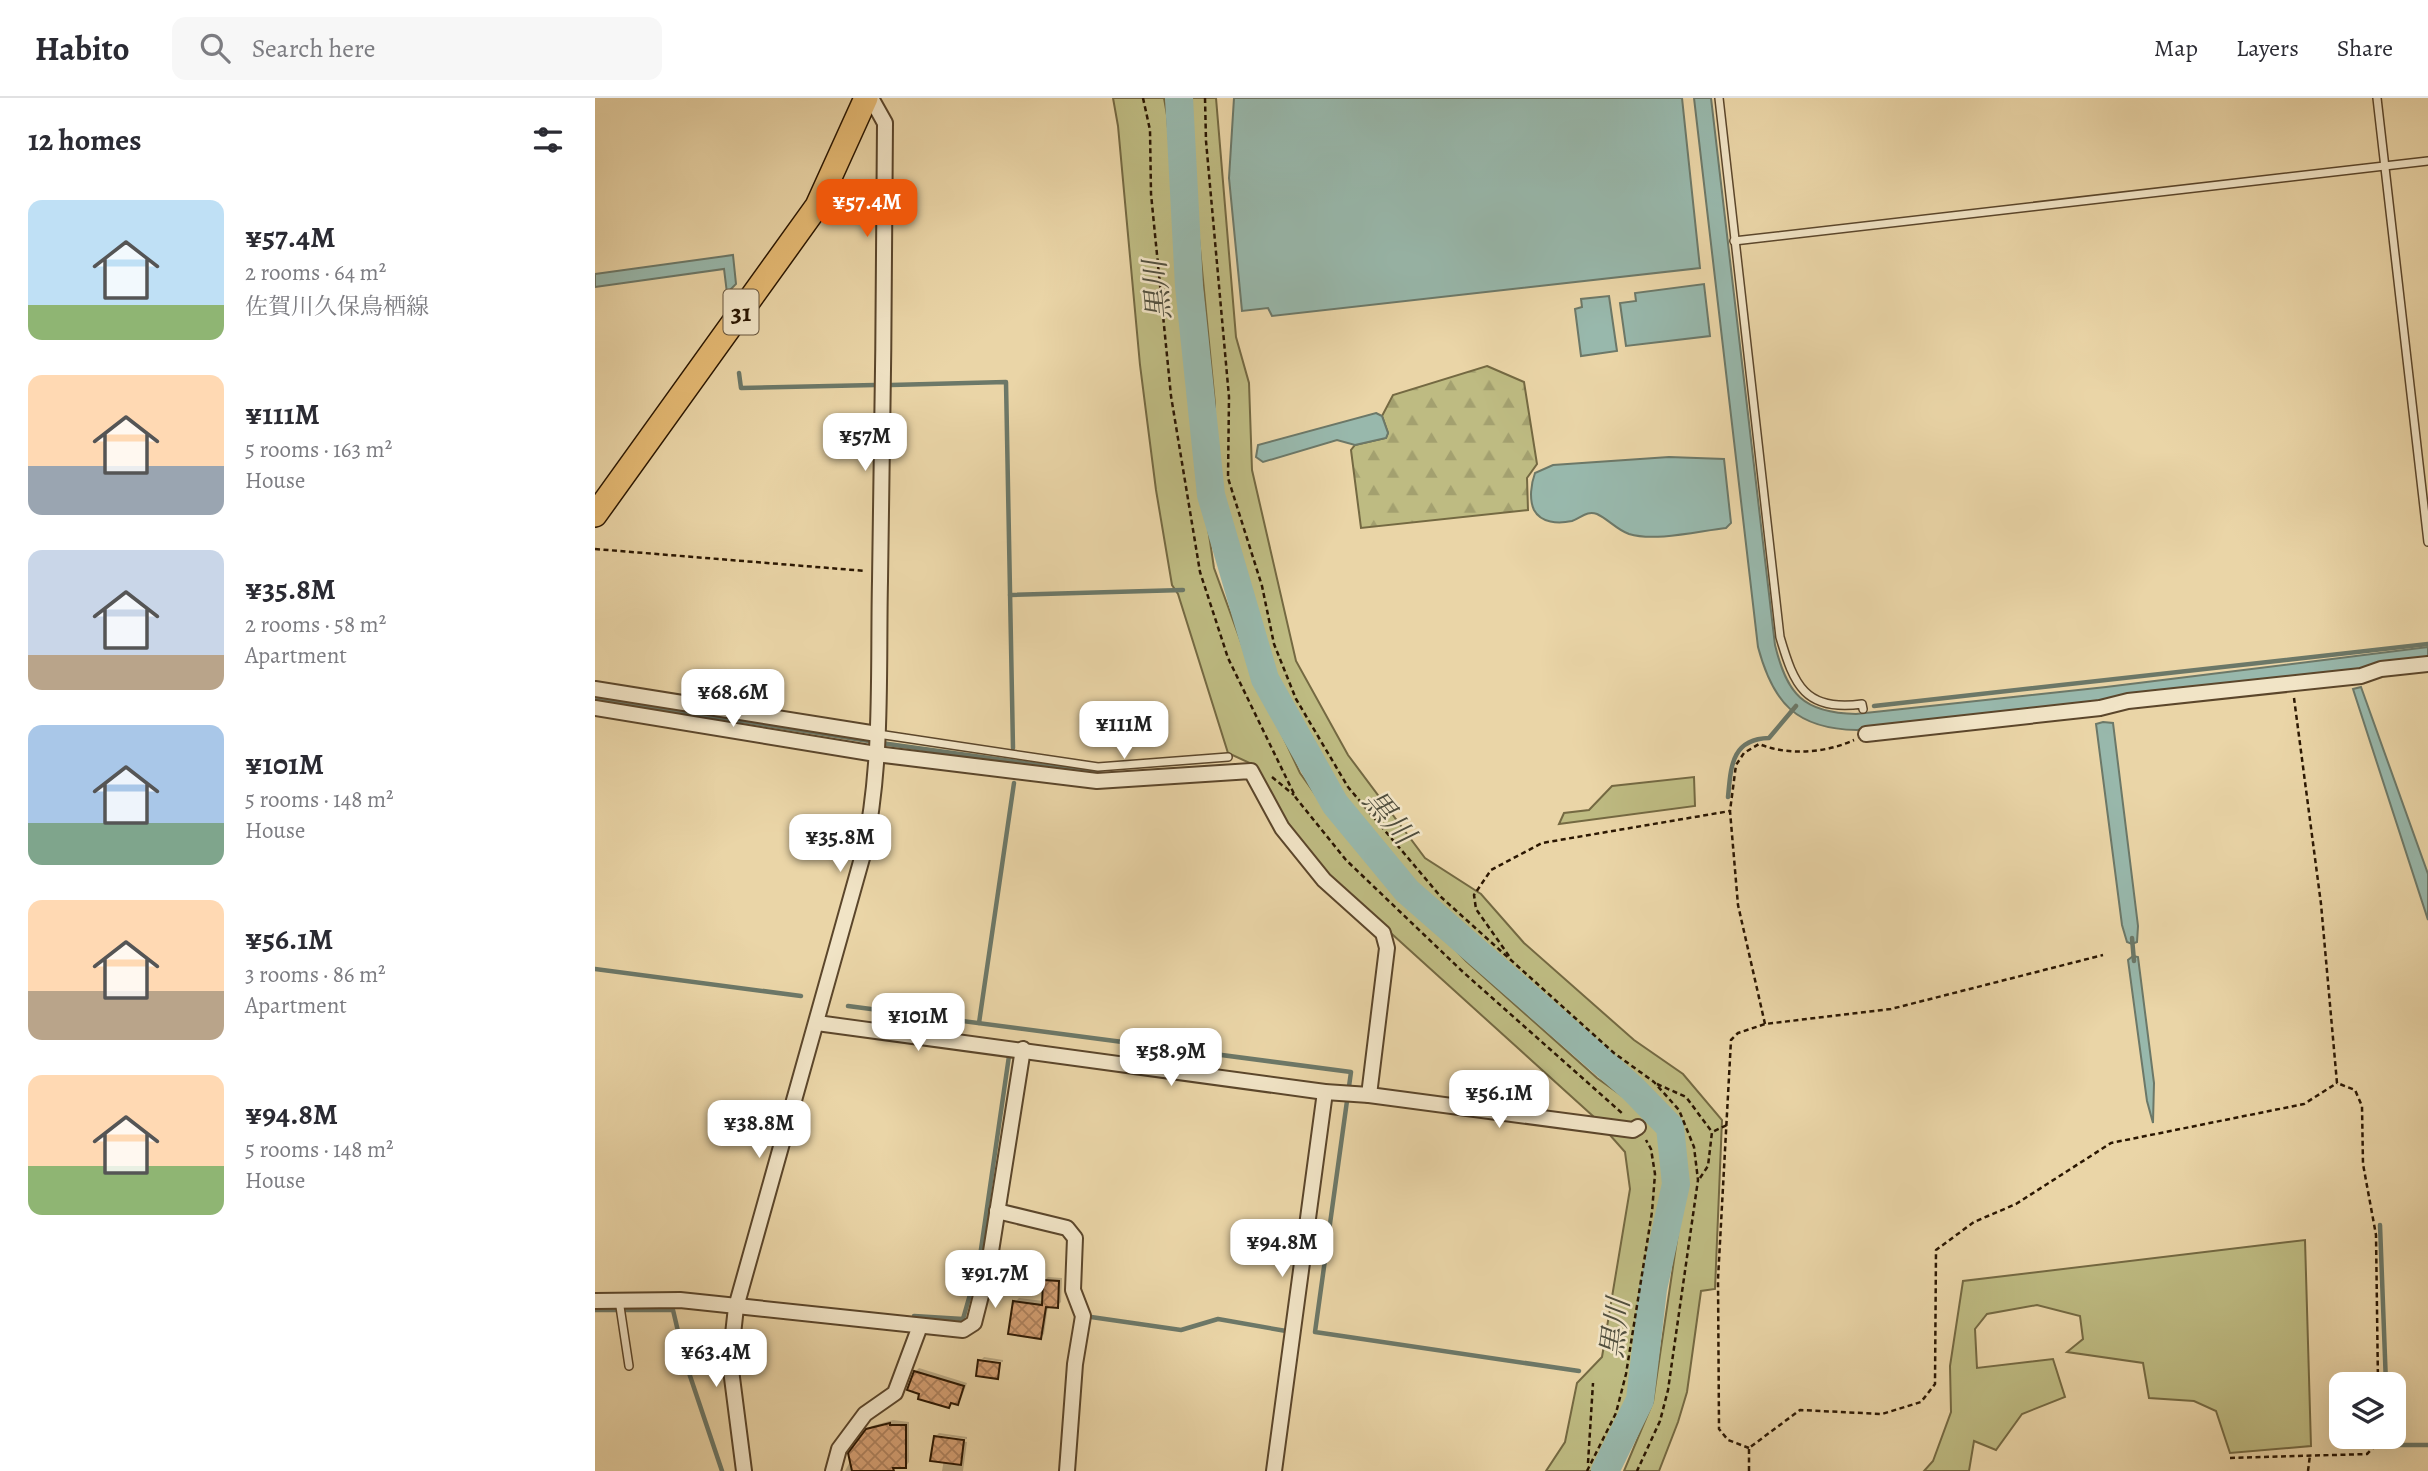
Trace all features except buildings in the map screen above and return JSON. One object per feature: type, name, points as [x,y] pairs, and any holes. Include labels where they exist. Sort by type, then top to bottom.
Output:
[{"type":"main road","name":"31","points":[[595,515],[817,206],[869,98]]},
{"type":"street","points":[[744,1471],[730,1362],[736,1307],[864,851],[873,810],[884,374],[885,123],[869,98]]},
{"type":"street","points":[[1866,734],[2100,708],[2128,701],[2354,677],[2381,669],[2428,664]]},
{"type":"street","points":[[595,689],[877,734]]},
{"type":"street","points":[[595,708],[876,754],[1097,781],[1251,771],[1282,828],[1324,880],[1383,933],[1387,948],[1369,1095]]},
{"type":"street","points":[[820,1010],[1023,1049],[1325,1092],[1369,1095],[1633,1130],[1638,1127]]},
{"type":"street","points":[[595,1301],[680,1300],[963,1330],[974,1323],[989,1264],[1023,1049]]},
{"type":"street","points":[[1274,1471],[1325,1092]]},
{"type":"street","points":[[997,1211],[1067,1228],[1075,1238],[1073,1290],[1083,1316],[1075,1364],[1067,1471]]},
{"type":"street","points":[[833,1471],[839,1449],[865,1414],[895,1393],[920,1326]]},
{"type":"lane","points":[[1719,98],[1780,637],[1789,669],[1808,696],[1824,704],[1841,707],[1862,704],[1863,709]]},
{"type":"lane","points":[[2377,98],[2428,542]]},
{"type":"lane","points":[[1734,241],[2428,161]]},
{"type":"lane","points":[[877,734],[1098,766],[1228,757]]},
{"type":"lane","points":[[619,1300],[629,1366]]},
{"type":"path","points":[[1143,98],[1150,130],[1151,194],[1171,396],[1199,572],[1233,669],[1296,797],[1346,860],[1463,972],[1638,1127],[1651,1149],[1655,1174],[1652,1212],[1626,1374],[1616,1413],[1587,1469]]},
{"type":"path","points":[[1205,98],[1206,141],[1229,397],[1228,478],[1262,586],[1274,644],[1296,699],[1348,787],[1441,897],[1614,1053],[1654,1082],[1685,1097],[1712,1132],[1708,1167],[1698,1180]]},
{"type":"path","points":[[595,549],[880,572]]},
{"type":"path","points":[[2292,684],[2321,904],[2337,1083]]},
{"type":"path","points":[[1765,1024],[1738,905],[1730,811],[1736,765],[1744,753],[1759,744],[1771,749],[1814,751],[1840,746],[1866,734]]},
{"type":"path","points":[[1511,960],[1476,909],[1474,895],[1491,870],[1542,842],[1730,811]]},
{"type":"path","points":[[1749,1448],[1728,1440],[1719,1429],[1718,1279],[1731,1040],[1738,1033],[1765,1024],[1891,1009],[2103,955]]},
{"type":"path","points":[[1637,1471],[1660,1421],[1668,1390],[1698,1180],[1694,1147],[1679,1110],[1654,1082]]},
{"type":"path","points":[[2337,1083],[2355,1090],[2362,1106],[2363,1164],[2376,1235],[2378,1372]]},
{"type":"path","points":[[1749,1448],[1800,1410],[1882,1414],[1921,1402],[1935,1384],[1936,1250],[1974,1222],[2016,1204],[2111,1143],[2304,1104],[2337,1083]]},
{"type":"path","points":[[1712,1132],[1727,1125]]},
{"type":"path","points":[[1587,1469],[1593,1383]]},
{"type":"path","points":[[1749,1448],[1749,1471]]},
{"type":"path","points":[[2229,1458],[2367,1454],[2372,1449]]},
{"type":"path","points":[[2308,1471],[2310,1455]]},
{"type":"green space","points":[[1113,98],[1164,98],[1189,402],[1214,568],[1249,664],[1300,773],[1335,822],[1466,961],[1597,1078],[1646,1113],[1664,1142],[1668,1177],[1634,1399],[1601,1471],[1546,1471],[1565,1442],[1577,1383],[1602,1357],[1630,1189],[1625,1152],[1594,1117],[1328,879],[1287,826],[1254,765],[1228,753],[1178,594],[1172,585],[1156,490],[1140,365],[1118,126]]},
{"type":"green space","points":[[1189,98],[1216,98],[1236,337],[1249,383],[1252,470],[1296,661],[1348,755],[1425,858],[1481,894],[1524,943],[1634,1040],[1683,1074],[1722,1120],[1715,1289],[1701,1291],[1687,1392],[1659,1471],[1624,1471],[1653,1402],[1687,1172],[1677,1129],[1655,1098],[1620,1071],[1437,907],[1340,795],[1285,705],[1262,651],[1215,481],[1215,404],[1189,135]]},
{"type":"green space","points":[[1487,366],[1524,382],[1537,464],[1527,478],[1528,510],[1361,528],[1351,450],[1355,445],[1386,438],[1388,433],[1382,416],[1393,395]]},
{"type":"green space","points":[[1694,777],[1695,806],[1559,824],[1564,813],[1589,810],[1612,786]]},
{"type":"green space","points":[[2305,1240],[2311,1446],[2230,1453],[2216,1411],[2194,1401],[2149,1398],[2143,1363],[2067,1352],[2083,1339],[2080,1316],[2037,1305],[1987,1314],[1975,1329],[1977,1368],[2053,1359],[2065,1397],[2022,1414],[1996,1450],[1974,1441],[1969,1471],[1924,1471],[1933,1461],[1951,1412],[1950,1366],[1963,1281]]},
{"type":"shaded area","points":[[1234,98],[1682,98],[1700,268],[1272,316],[1268,308],[1242,311],[1229,178]]},
{"type":"shaded area","points":[[1694,98],[1711,98],[1775,645],[1785,676],[1800,698],[1823,710],[1856,714],[2106,687],[2428,647],[2428,658],[2352,671],[1857,730],[1818,724],[1790,709],[1771,683],[1758,647]]},
{"type":"shaded area","points":[[733,255],[736,284],[727,293],[724,269],[595,287],[595,274]]},
{"type":"shaded area","points":[[1704,284],[1710,336],[1626,346],[1620,303],[1636,301],[1635,293]]},
{"type":"shaded area","points":[[1609,296],[1617,351],[1581,356],[1575,309],[1582,307],[1581,299]]},
{"type":"shaded area","points":[[1376,413],[1382,416],[1388,433],[1386,438],[1355,445],[1337,440],[1263,462],[1256,457],[1258,445]]},
{"type":"shaded area","points":[[1669,457],[1724,459],[1731,523],[1726,528],[1664,536],[1640,536],[1629,534],[1593,513],[1572,521],[1556,522],[1541,518],[1534,510],[1531,492],[1535,473],[1553,465]]},
{"type":"shaded area","points":[[2361,687],[2428,874],[2428,920],[2353,689]]},
{"type":"shaded area","points":[[2113,723],[2138,926],[2137,942],[2132,944],[2127,942],[2122,925],[2096,724]]},
{"type":"shaded area","points":[[2133,956],[2138,957],[2154,1083],[2153,1123],[2147,1101],[2128,960]]},
{"type":"waterway","name":"黒川","points":[[1179,98],[1189,286],[1211,495],[1265,679],[1335,804],[1407,891],[1633,1089],[1670,1127],[1676,1184],[1653,1289],[1640,1400],[1605,1471]]},
{"type":"waterway","points":[[739,373],[741,388],[875,385]]},
{"type":"waterway","points":[[891,385],[1006,382],[1013,748]]},
{"type":"waterway","points":[[1010,595],[1183,590]]},
{"type":"waterway","points":[[1874,706],[2428,644]]},
{"type":"waterway","points":[[595,698],[888,744],[1104,774]]},
{"type":"waterway","points":[[1728,797],[1732,765],[1740,749],[1747,743],[1769,738],[1796,706]]},
{"type":"waterway","points":[[979,1023],[1014,783]]},
{"type":"waterway","points":[[2132,938],[2134,961]]},
{"type":"waterway","points":[[595,969],[801,996]]},
{"type":"waterway","points":[[848,1006],[1351,1072],[1315,1332],[1579,1371]]},
{"type":"waterway","points":[[914,1316],[963,1319],[979,1263],[1009,1056]]},
{"type":"waterway","points":[[2380,1225],[2386,1372]]},
{"type":"waterway","points":[[595,1310],[673,1310],[685,1361],[722,1471]]},
{"type":"waterway","points":[[1091,1317],[1181,1330],[1218,1319],[1286,1331]]},
{"type":"waterway","points":[[2406,1445],[2428,1445]]}]
